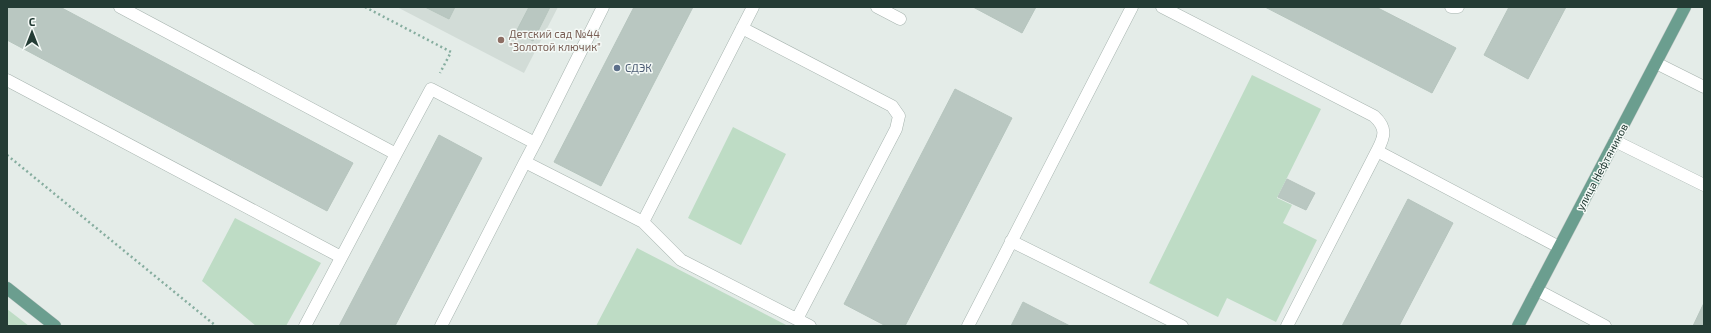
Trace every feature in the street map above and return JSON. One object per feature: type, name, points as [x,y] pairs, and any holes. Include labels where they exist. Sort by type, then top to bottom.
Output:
[{"type":"main road","name":"улица Нефтяников","points":[[1518,326],[1685,7]]},
{"type":"main road","points":[[7,288],[54,326]]},
{"type":"lane","points":[[120,7],[396,154]]},
{"type":"lane","points":[[444,325],[534,142],[603,7]]},
{"type":"lane","points":[[643,222],[753,7]]},
{"type":"lane","points":[[877,7],[900,19]]},
{"type":"lane","points":[[968,326],[1132,7]]},
{"type":"lane","points":[[1162,7],[1374,116],[1382,123],[1384,132],[1381,143],[1287,326]]},
{"type":"lane","points":[[1451,7],[1458,7]]},
{"type":"lane","points":[[742,28],[892,106],[899,116],[896,129],[797,319]]},
{"type":"lane","points":[[1656,63],[1704,87]]},
{"type":"lane","points":[[7,80],[341,257]]},
{"type":"lane","points":[[305,326],[431,89],[534,142]]},
{"type":"lane","points":[[1615,141],[1704,185]]},
{"type":"lane","points":[[1377,151],[1560,247]]},
{"type":"lane","points":[[525,162],[643,222],[681,260],[810,326]]},
{"type":"lane","points":[[1012,241],[1182,326]]},
{"type":"lane","points":[[1537,290],[1605,326]]},
{"type":"path","points":[[364,7],[451,52],[431,89]]},
{"type":"path","points":[[7,156],[216,326]]},
{"type":"shaded area","name":"Детский сад №44 \"Золотой ключик\"","points":[[397,7],[558,7],[524,73]]},
{"type":"green space","points":[[1252,75],[1321,109],[1277,198],[1292,205],[1283,223],[1317,240],[1276,322],[1227,298],[1218,317],[1149,283]]},
{"type":"green space","points":[[733,127],[786,154],[741,245],[688,218]]},
{"type":"green space","points":[[235,218],[321,263],[286,326],[256,326],[202,281]]},
{"type":"green space","points":[[637,248],[788,326],[596,326]]},
{"type":"green space","points":[[7,309],[29,326],[7,326]]},
{"type":"building","points":[[7,7],[60,7],[353,163],[327,211],[7,40]]},
{"type":"building","points":[[425,7],[455,7],[449,19]]},
{"type":"building","points":[[529,7],[550,7],[533,41],[516,32]]},
{"type":"building","points":[[634,7],[693,7],[601,186],[554,162]]},
{"type":"building","points":[[973,7],[1036,7],[1022,33]]},
{"type":"building","points":[[1265,7],[1376,7],[1456,48],[1432,93]]},
{"type":"building","points":[[1509,7],[1566,7],[1528,79],[1484,55]]},
{"type":"building","points":[[955,89],[1012,118],[905,326],[886,326],[844,304]]},
{"type":"building","points":[[439,135],[482,158],[395,326],[339,326]]},
{"type":"building","points":[[1287,179],[1315,193],[1306,210],[1278,197]]},
{"type":"building","points":[[1408,199],[1453,223],[1399,326],[1342,326]]},
{"type":"building","points":[[1023,302],[1070,326],[1011,326]]},
{"type":"building","points":[[1704,303],[1704,326],[1693,326],[1702,307]]},
{"type":"place","name":"Детский сад №44 \"Золотой ключик\"","points":[[501,40]]},
{"type":"place","name":"СДЭК","points":[[617,68]]}]
